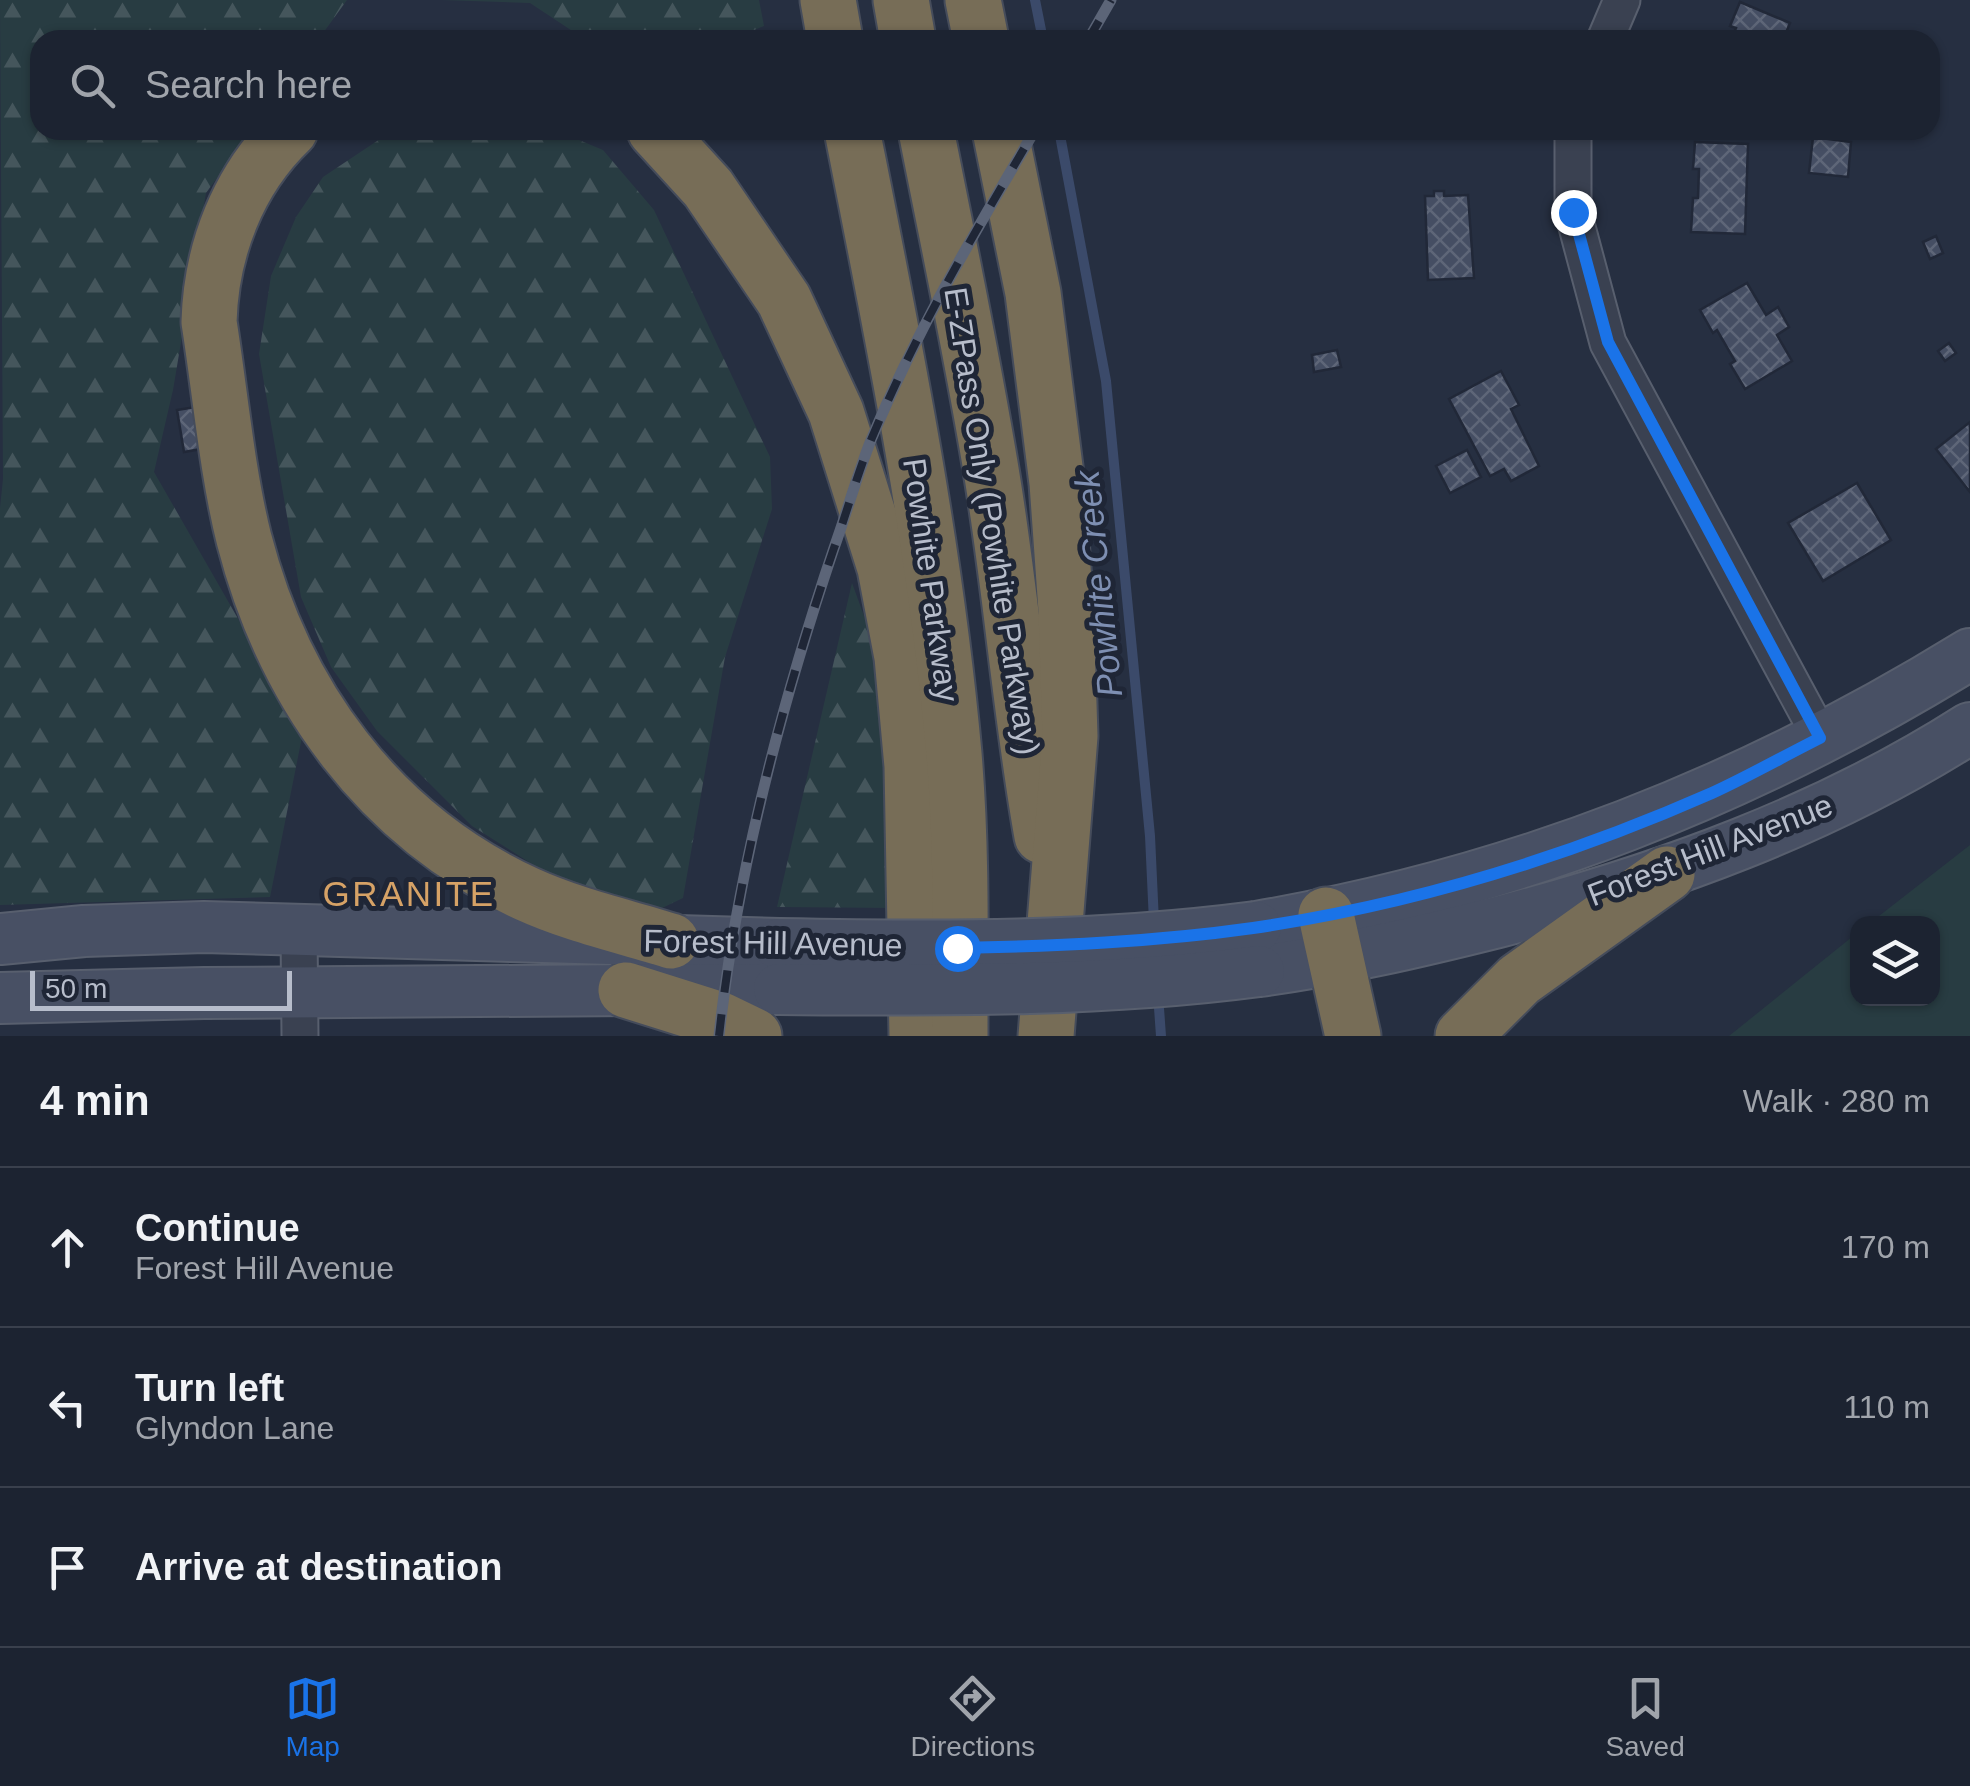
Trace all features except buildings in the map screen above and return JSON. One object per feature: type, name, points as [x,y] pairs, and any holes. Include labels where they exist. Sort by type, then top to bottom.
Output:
[{"type":"highway","points":[[828,0],[833,30]]},
{"type":"highway","points":[[901,0],[906,30]]},
{"type":"highway","points":[[972,0],[979,30]]},
{"type":"highway","points":[[282,140],[260,166],[225,230],[210,292],[210,322],[243,534],[260,594],[280,643],[301,685],[344,752],[381,794],[427,835],[490,876],[552,905],[671,941]]},
{"type":"highway","points":[[664,140],[708,188],[784,300],[836,412],[885,568],[902,657],[912,766],[917,1036]]},
{"type":"highway","name":"Powhite Parkway","points":[[854,140],[936,589],[954,757],[960,885],[960,1036]]},
{"type":"highway","name":"E-ZPass Only (Powhite Parkway)","points":[[928,140],[992,478],[1011,603],[1024,734],[1056,913]]},
{"type":"highway","points":[[1002,140],[1033,293],[1062,545],[1070,736],[1046,1036]]},
{"type":"highway","points":[[1464,1036],[1519,980],[1667,874]]},
{"type":"highway","points":[[1331,938],[1353,1036]]},
{"type":"highway","points":[[626,990],[721,1020],[771,990]]},
{"type":"main road","name":"Forest Hill Avenue","points":[[1331,938],[1494,872],[1588,842],[1715,792],[1887,706],[1970,654]]},
{"type":"main road","name":"Forest Hill Avenue","points":[[0,939],[84,931],[204,927],[671,941],[771,990],[1046,946],[1134,942],[1257,949],[1571,903],[1667,874],[1850,796],[1970,728]]},
{"type":"main road","name":"Forest Hill Avenue","points":[[0,998],[300,1014],[626,990]]},
{"type":"street","points":[[1608,30],[1622,0]]},
{"type":"street","points":[[1573,140],[1573,212],[1608,342],[1820,738]]},
{"type":"street","points":[[299,930],[300,1014]]},
{"type":"green space","points":[[0,0],[347,0],[325,30],[30,30],[30,140],[245,140],[206,193],[173,390],[154,472],[303,732],[270,897],[0,905]]},
{"type":"green space","points":[[442,0],[759,0],[764,26],[754,30],[571,30],[530,3]]},
{"type":"green space","points":[[378,140],[579,140],[603,150],[654,210],[770,457],[772,509],[725,657],[683,898],[658,910],[576,892],[472,826],[377,731],[331,667],[301,597],[259,354],[271,276],[296,217],[323,177]]},
{"type":"green space","points":[[852,583],[876,649],[898,908],[777,907]]},
{"type":"green space","points":[[1970,845],[1970,1036],[1729,1036],[1850,939],[1850,1006],[1940,1006],[1940,916],[1879,916]]},
{"type":"waterway","name":"Powhite Creek","points":[[1035,0],[1041,30]]},
{"type":"waterway","name":"Powhite Creek","points":[[1061,140],[1106,381],[1150,836],[1154,922]]},
{"type":"waterway","name":"Powhite Creek","points":[[1158,994],[1161,1036]]},
{"type":"railway","points":[[1094,30],[1111,0]]},
{"type":"railway","points":[[719,1036],[737,912],[763,789],[796,667],[861,467],[927,320],[1029,140]]},
{"type":"district","name":"GRANITE","points":[[409,893]]},
{"type":"route","points":[[957,948],[1134,942],[1256,927],[1326,915],[1437,888],[1513,867],[1645,820],[1715,792],[1820,738],[1608,342],[1573,212]]}]
